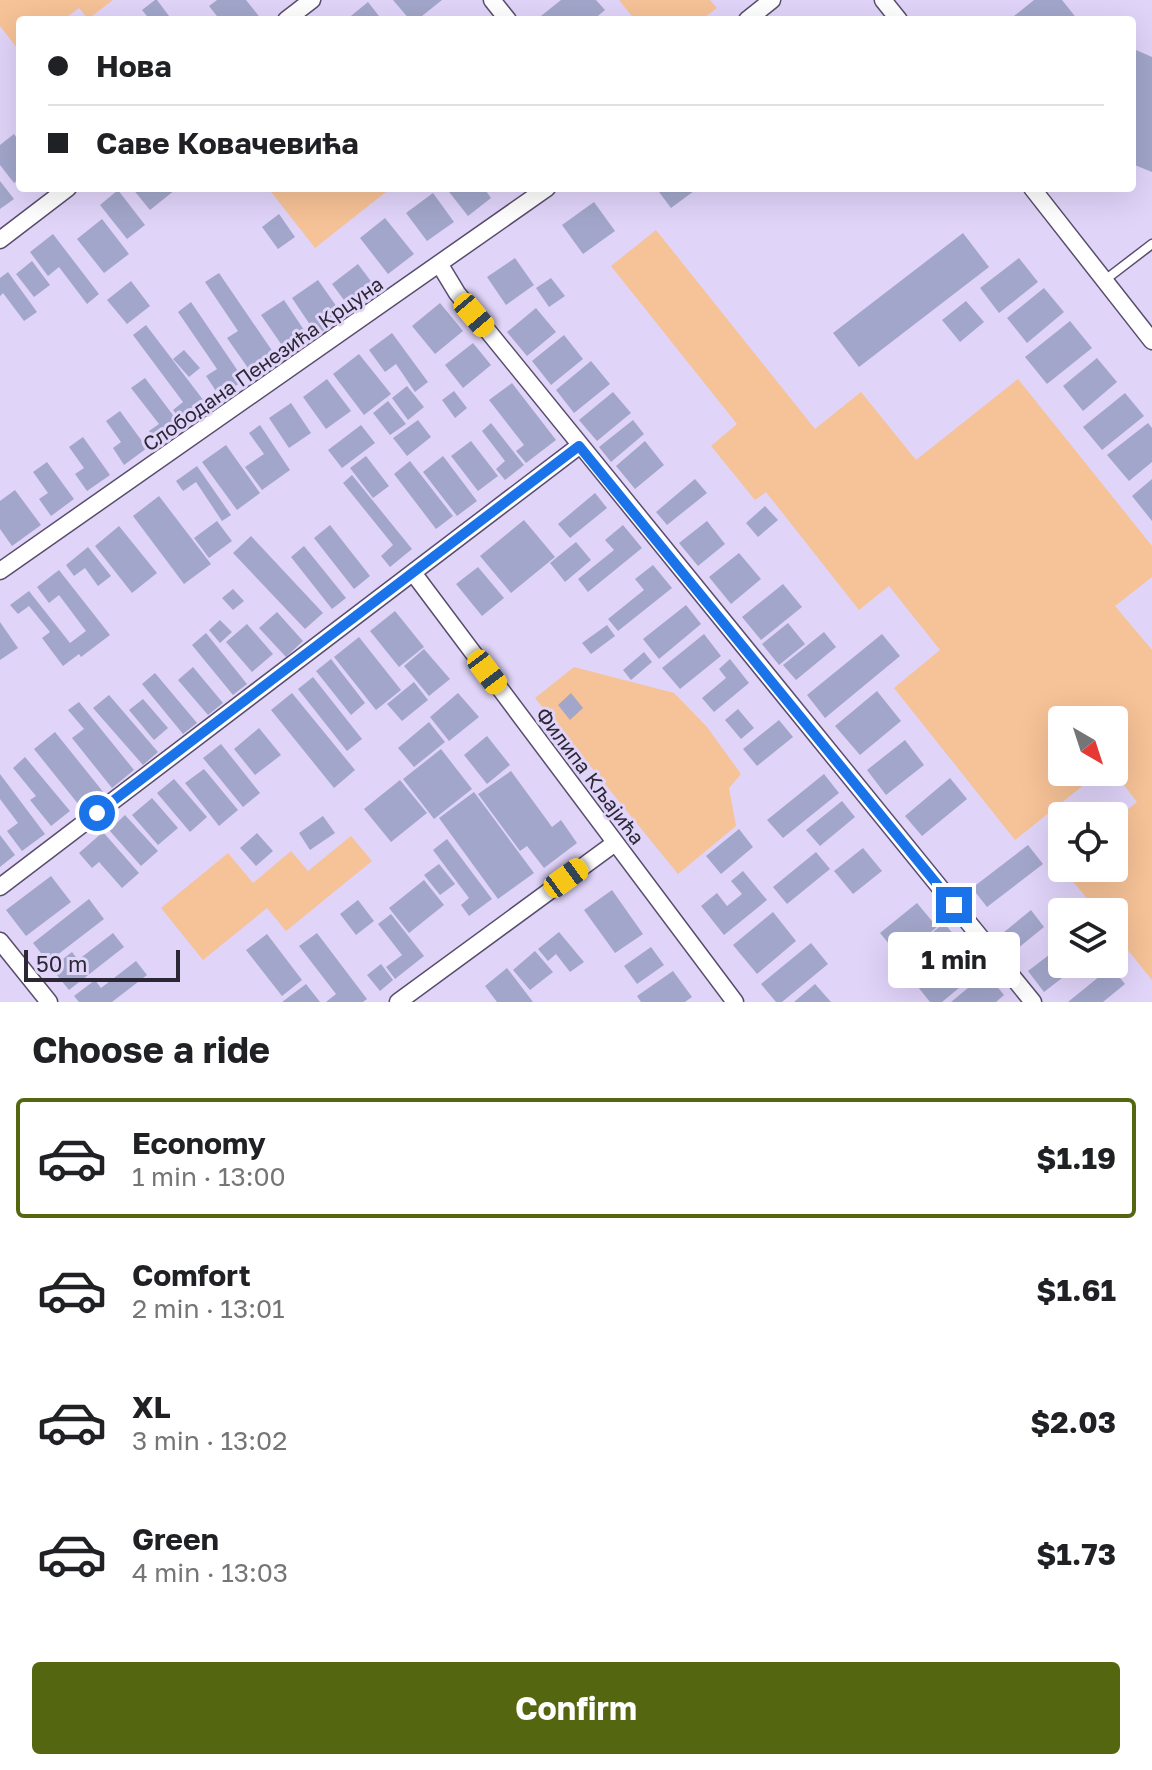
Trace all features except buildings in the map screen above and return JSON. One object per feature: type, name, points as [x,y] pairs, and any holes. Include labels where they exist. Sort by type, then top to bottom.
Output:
[{"type":"street","points":[[291,16],[312,0]]},
{"type":"street","points":[[492,0],[505,16]]},
{"type":"street","points":[[752,16],[772,0]]},
{"type":"street","points":[[883,0],[896,16]]},
{"type":"street","points":[[0,240],[63,192]]},
{"type":"street","name":"Слободана Пенезића Крцуна","points":[[0,571],[541,192]]},
{"type":"street","points":[[1035,192],[1152,341]]},
{"type":"street","points":[[440,265],[457,293],[579,446],[1033,1002]]},
{"type":"street","points":[[0,887],[579,446]]},
{"type":"street","name":"Филипа Кљајића","points":[[414,574],[735,1002]]},
{"type":"street","points":[[398,1002],[615,843]]},
{"type":"street","points":[[0,941],[49,1002]]},
{"type":"lane","points":[[1104,280],[1152,244]]},
{"type":"shaded area","points":[[0,0],[113,0],[92,16],[86,16],[79,8],[68,16],[16,16],[16,47],[0,26]]},
{"type":"shaded area","points":[[619,0],[710,0],[717,8],[706,16],[632,16]]},
{"type":"shaded area","points":[[271,192],[386,192],[315,248]]},
{"type":"shaded area","points":[[656,230],[815,429],[861,392],[916,460],[1018,379],[1152,546],[1152,577],[1115,606],[1152,650],[1152,980],[1128,950],[1128,898],[1087,898],[1073,882],[1128,882],[1128,809],[1137,802],[1125,786],[1128,786],[1128,706],[1048,706],[1048,786],[1082,786],[1062,802],[1048,802],[1048,814],[1015,840],[894,688],[940,650],[889,586],[859,610],[766,492],[755,500],[711,446],[737,424],[611,266]]},
{"type":"shaded area","points":[[574,667],[674,693],[707,727],[741,774],[729,788],[736,826],[678,874],[535,698]]},
{"type":"shaded area","points":[[351,836],[372,861],[286,931],[267,908],[203,960],[161,908],[228,853],[253,883],[291,851],[308,871]]},
{"type":"route","points":[[97,813],[579,446],[954,905]]}]
